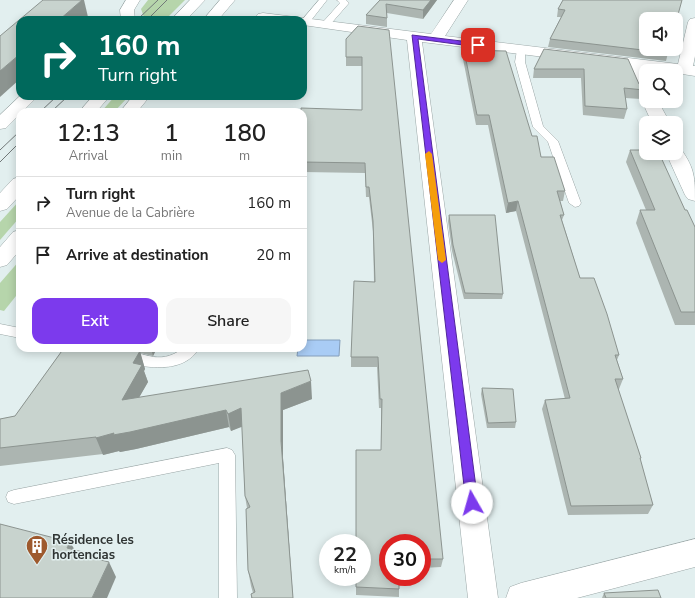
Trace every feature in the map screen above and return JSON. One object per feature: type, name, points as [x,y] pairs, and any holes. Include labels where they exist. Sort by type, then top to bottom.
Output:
[{"type":"street","points":[[182,16],[198,0]]},
{"type":"street","points":[[214,16],[228,0]]},
{"type":"street","points":[[461,0],[425,38],[484,598]]},
{"type":"street","points":[[118,16],[127,7]]},
{"type":"street","points":[[263,14],[275,16]]},
{"type":"street","points":[[307,21],[633,65],[690,70],[695,22]]},
{"type":"street","points":[[633,65],[639,77]]},
{"type":"street","points":[[17,108],[26,100]]},
{"type":"street","points":[[91,108],[98,100]]},
{"type":"street","points":[[132,108],[138,100]]},
{"type":"street","points":[[0,124],[16,109]]},
{"type":"street","points":[[678,160],[695,195]]},
{"type":"street","points":[[0,205],[16,187]]},
{"type":"street","points":[[0,260],[16,241]]},
{"type":"street","points":[[521,598],[695,553]]},
{"type":"lane","points":[[303,16],[323,0]]},
{"type":"lane","points":[[326,24],[345,3],[341,0]]},
{"type":"lane","points":[[521,50],[520,62],[538,126],[553,141],[575,203]]},
{"type":"lane","points":[[0,329],[16,332]]},
{"type":"lane","points":[[110,353],[149,362],[167,363],[184,356],[188,352]]},
{"type":"lane","points":[[14,497],[227,455],[228,598]]},
{"type":"green space","points":[[148,0],[185,0],[169,16],[144,16],[141,9]]},
{"type":"green space","points":[[112,100],[125,100],[118,108],[104,108]]},
{"type":"green space","points":[[16,204],[16,222],[0,240],[0,222]]},
{"type":"green space","points":[[16,265],[16,296],[4,311],[0,310],[0,283]]},
{"type":"water","points":[[307,340],[340,340],[339,356],[297,356],[298,352],[307,352]]},
{"type":"building","points":[[43,0],[82,0],[64,16],[24,16]]},
{"type":"building","points":[[380,0],[431,0],[423,10],[386,4],[387,18],[366,15]]},
{"type":"building","points":[[563,0],[682,0],[679,12],[639,12],[639,50],[550,39],[565,10],[558,9]]},
{"type":"building","points":[[16,23],[16,57],[0,71],[0,36]]},
{"type":"building","points":[[358,26],[389,30],[443,559],[431,559],[431,534],[379,534],[379,586],[399,586],[399,589],[356,587],[371,586],[371,534],[356,534],[356,450],[381,450],[382,399],[380,399],[378,357],[351,357],[354,281],[375,282],[373,221],[369,187],[366,187],[365,163],[307,162],[307,108],[362,110],[362,57],[346,57],[346,39]]},
{"type":"building","points":[[544,49],[628,59],[639,84],[639,90],[624,88],[627,109],[585,106],[584,69],[534,69]]},
{"type":"building","points":[[464,50],[506,51],[532,136],[537,136],[541,157],[554,157],[565,191],[557,191],[564,215],[560,215],[580,278],[594,278],[607,314],[619,355],[615,355],[623,379],[615,379],[641,458],[653,505],[571,506],[545,400],[570,398],[518,201],[508,203],[489,115],[477,115]]},
{"type":"building","points":[[630,150],[639,150],[639,160],[662,160],[685,210],[687,210],[695,227],[695,312],[681,312],[640,210],[655,210]]},
{"type":"building","points":[[449,215],[495,215],[503,294],[465,293],[453,245]]},
{"type":"building","points":[[61,352],[139,352],[133,363],[142,365],[122,400],[308,370],[311,381],[281,393],[281,441],[293,598],[252,598],[251,594],[255,592],[248,570],[246,509],[250,507],[245,496],[241,408],[228,414],[226,410],[130,432],[113,435],[114,433],[96,438],[0,448],[0,419],[15,416]]},
{"type":"building","points":[[482,388],[513,389],[516,422],[488,423]]},
{"type":"building","name":"Résidence les hortencias","points":[[0,524],[70,542],[67,548],[87,553],[85,556],[109,562],[92,598],[0,598]]},
{"type":"building","points":[[658,590],[661,598],[606,598],[604,593]]},
{"type":"tram line","points":[[141,16],[158,0]]},
{"type":"tram line","points":[[151,16],[167,0]]},
{"type":"tram line","points":[[44,108],[53,100]]},
{"type":"tram line","points":[[55,108],[64,100]]},
{"type":"tram line","points":[[0,150],[16,135]]},
{"type":"tram line","points":[[0,162],[16,146]]},
{"type":"slow traffic","points":[[429,154],[442,260]]},
{"type":"place","name":"Résidence les hortencias","points":[[37,566]]},
{"type":"route","points":[[472,503],[414,37],[478,45]]}]
